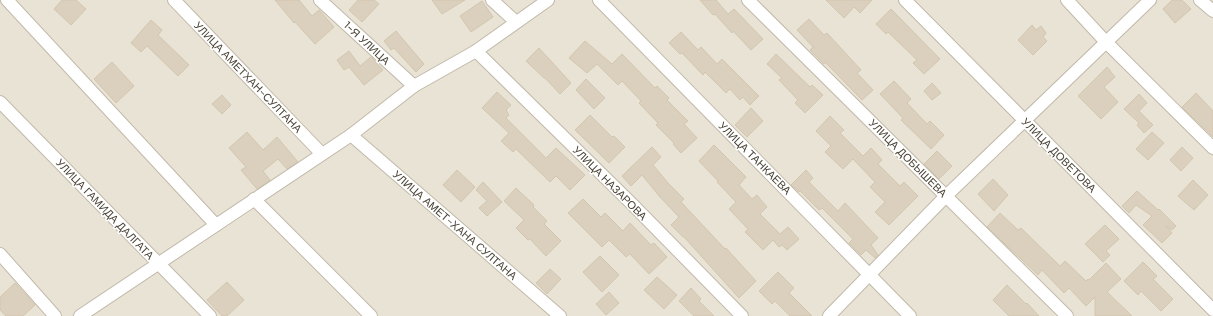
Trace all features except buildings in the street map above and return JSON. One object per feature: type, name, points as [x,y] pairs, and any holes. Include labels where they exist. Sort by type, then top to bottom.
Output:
[{"type":"street","points":[[6,0],[216,225]]},
{"type":"street","name":"УЛИЦА АМЕТХАН-СУЛТАНА","points":[[174,0],[322,154]]},
{"type":"street","name":"1-Я УЛИЦА","points":[[320,0],[414,86]]},
{"type":"street","points":[[492,0],[516,22]]},
{"type":"street","points":[[80,316],[351,135],[414,86],[476,51],[548,0]]},
{"type":"street","name":"УЛИЦА ТАНКАЕВА","points":[[599,0],[910,316]]},
{"type":"street","name":"УЛИЦА ДОБЫШЕВА","points":[[748,0],[1067,316]]},
{"type":"street","name":"УЛИЦА ДОВЕТОВА","points":[[905,0],[1213,310]]},
{"type":"street","points":[[1067,0],[1105,42],[1213,148]]},
{"type":"street","points":[[829,316],[946,196],[1026,121],[1105,42],[1150,0]]},
{"type":"street","points":[[1200,0],[1213,11]]},
{"type":"street","name":"УЛИЦА НАЗАРОВА","points":[[476,51],[632,204],[742,316]]},
{"type":"street","name":"УЛИЦА ГАМИДА ДАЛГАТА","points":[[0,102],[210,316]]},
{"type":"street","name":"УЛИЦА АМЕТ-ХАНА СУЛТАНА","points":[[351,135],[560,316]]},
{"type":"street","points":[[254,199],[372,316]]},
{"type":"street","points":[[0,254],[55,316]]},
{"type":"shaded area","points":[[0,0],[1213,0],[1213,316],[0,316]]}]
